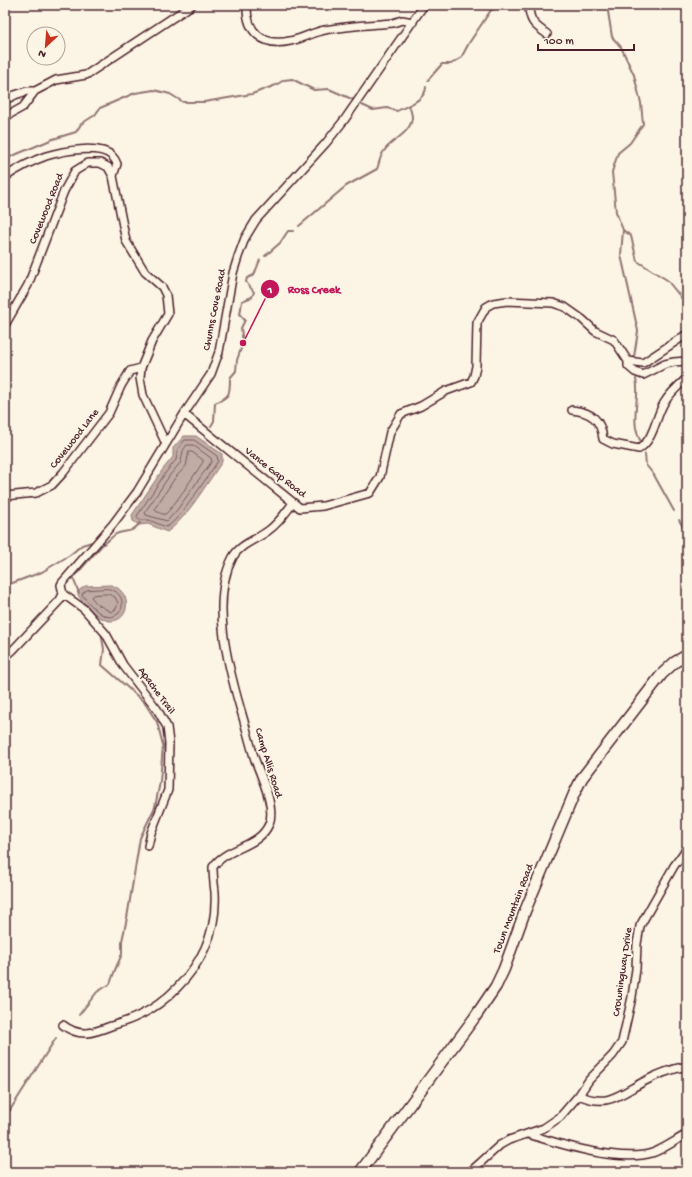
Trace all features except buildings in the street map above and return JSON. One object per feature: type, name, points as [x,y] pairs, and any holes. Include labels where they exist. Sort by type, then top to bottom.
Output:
[{"type":"main road","name":"Town Mountain Road","points":[[360,1172],[475,1017],[496,986],[504,969],[525,911],[571,800],[582,778],[662,674],[675,662],[687,655]]},
{"type":"street","points":[[5,117],[23,107],[35,91],[56,80],[86,75],[192,5]]},
{"type":"street","points":[[247,5],[248,22],[252,28],[260,38],[274,43],[291,41],[326,30],[393,23],[402,20],[413,22]]},
{"type":"street","name":"Chunns Cove Road","points":[[5,657],[53,609],[63,594],[62,583],[137,492],[184,414],[211,374],[216,363],[223,332],[233,272],[245,238],[256,220],[326,143],[345,119],[424,5]]},
{"type":"street","points":[[529,5],[529,15],[532,21],[538,28],[547,34]]},
{"type":"street","points":[[5,100],[27,91],[35,91]]},
{"type":"street","points":[[5,177],[14,171],[47,156],[72,151],[97,149],[112,155],[117,164],[113,176],[126,241],[145,272],[162,287],[166,295],[168,314],[152,341],[141,368],[140,378],[143,395],[166,444]]},
{"type":"street","name":"Covewood Road","points":[[5,325],[28,285],[64,191],[76,171],[88,164],[100,163],[108,167],[113,176]]},
{"type":"street","name":"Vance Gap Road","points":[[184,414],[300,508],[323,506],[370,493],[380,477],[390,432],[401,414],[422,406],[446,391],[471,382],[476,366],[477,323],[486,307],[492,303],[507,301],[553,303],[565,307],[595,330],[614,340],[628,361]]},
{"type":"street","points":[[687,334],[643,363],[628,361],[628,366],[635,372],[643,375],[674,362],[687,362]]},
{"type":"street","name":"Covewood Lane","points":[[5,496],[36,493],[52,485],[109,413],[121,386],[130,371],[141,368]]},
{"type":"street","points":[[572,410],[583,411],[595,418],[603,434],[603,439],[613,444],[639,449],[648,440],[656,424],[663,404],[672,391],[687,378]]},
{"type":"street","name":"Camp Allis Road","points":[[63,1025],[71,1031],[82,1033],[96,1031],[130,1020],[152,1008],[184,981],[205,948],[212,927],[215,911],[213,868],[220,858],[260,837],[269,825],[271,818],[269,799],[252,751],[231,674],[225,644],[222,602],[225,582],[234,556],[239,550],[271,530],[293,503]]},
{"type":"street","name":"Apache Trail","points":[[63,594],[84,609],[106,634],[123,665],[157,709],[167,726],[169,742],[168,790],[151,833],[148,846]]},
{"type":"street","name":"Crowningway Drive","points":[[470,1172],[500,1145],[509,1140],[544,1128],[560,1117],[579,1095],[589,1080],[613,1055],[622,1042],[632,997],[640,926],[674,866],[687,848]]},
{"type":"street","points":[[579,1095],[585,1098],[603,1101],[612,1099],[644,1082],[687,1066]]},
{"type":"street","points":[[528,1134],[568,1146],[617,1155],[634,1156],[652,1153],[687,1134]]},
{"type":"water","points":[[184,436],[196,436],[222,454],[222,462],[182,518],[167,532],[148,524],[139,525],[133,521],[132,515],[163,469],[173,457],[173,448]]},
{"type":"water","points":[[111,585],[118,588],[124,595],[126,600],[126,610],[121,618],[108,621],[92,612],[77,592],[85,586]]},
{"type":"waterway","points":[[428,80],[442,64],[451,64],[461,58],[491,10],[501,7],[500,5]]},
{"type":"waterway","points":[[607,5],[612,37],[621,47],[634,75],[641,103],[643,124],[630,143],[618,153],[612,172],[616,212],[623,230],[621,255],[638,331],[634,357]]},
{"type":"waterway","points":[[5,159],[53,139],[76,132],[81,124],[95,115],[100,108],[135,93],[154,90],[170,94],[183,102],[204,102],[252,94],[276,85],[284,80],[292,79],[314,90],[329,89],[354,100]]},
{"type":"waterway","points":[[362,105],[373,110],[387,108],[397,111],[410,105],[423,96],[426,87]]},
{"type":"waterway","points":[[299,226],[346,186],[377,169],[387,147],[409,128],[412,116],[409,105]]},
{"type":"waterway","points":[[623,230],[631,236],[637,261],[667,280],[683,300],[687,301]]},
{"type":"waterway","points":[[265,256],[280,243],[288,231],[293,231]]},
{"type":"waterway","points":[[211,426],[214,421],[215,403],[224,399],[228,394],[230,388],[230,378],[236,371],[237,360],[243,343],[241,328],[245,320],[240,315],[242,301],[252,297],[254,292],[246,282],[247,278],[254,275],[260,260]]},
{"type":"waterway","points":[[636,379],[637,391],[635,422],[640,440]]},
{"type":"waterway","points":[[645,454],[646,465],[654,475],[674,511]]},
{"type":"waterway","points":[[679,520],[683,527],[687,549]]},
{"type":"waterway","points":[[79,593],[73,578],[103,544],[116,534],[134,529],[140,523]]},
{"type":"waterway","points":[[5,589],[7,585],[42,572],[70,555],[82,545],[92,542]]},
{"type":"waterway","points":[[79,1015],[97,992],[110,984],[122,954],[122,941],[140,838],[155,807],[160,782],[163,745],[157,722],[144,702],[102,665],[104,649],[101,632]]},
{"type":"waterway","points":[[5,1118],[56,1038]]},
{"type":"place","name":"Ross Creek","points":[[243,343]]}]
